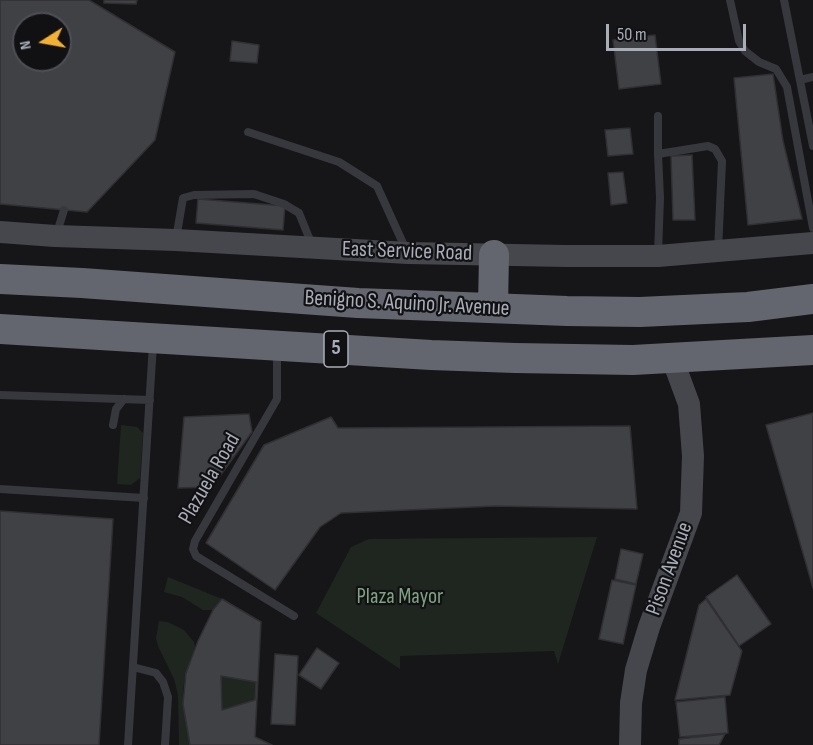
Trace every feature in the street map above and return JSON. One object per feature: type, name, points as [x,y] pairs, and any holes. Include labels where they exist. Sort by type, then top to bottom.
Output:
[{"type":"highway","points":[[493,307],[494,255]]},
{"type":"highway","name":"Benigno S. Aquino Jr. Avenue","points":[[0,279],[358,303],[567,311],[640,312],[748,307],[813,299]]},
{"type":"highway","name":"5","points":[[0,328],[431,355],[514,358],[633,360],[813,350]]},
{"type":"street","name":"East Service Road","points":[[0,232],[408,254],[658,256],[813,243]]},
{"type":"street","name":"Pison Avenue","points":[[630,745],[631,702],[636,670],[649,627],[691,513],[693,456],[689,404],[672,358]]},
{"type":"lane","points":[[730,0],[739,41],[745,51],[759,62],[776,69],[787,87],[813,228]]},
{"type":"lane","points":[[784,0],[813,146]]},
{"type":"lane","points":[[800,80],[813,77]]},
{"type":"lane","points":[[658,116],[660,198],[658,256]]},
{"type":"lane","points":[[249,132],[339,162],[377,186],[408,254]]},
{"type":"lane","points":[[658,154],[708,146],[719,154],[722,161],[718,251]]},
{"type":"lane","points":[[176,240],[183,198],[194,195],[254,194],[284,204],[299,213],[313,249]]},
{"type":"lane","points":[[55,236],[64,210]]},
{"type":"lane","points":[[128,745],[153,338]]},
{"type":"lane","name":"Plazuela Road","points":[[278,345],[277,399],[195,541],[193,549],[196,556],[294,616]]},
{"type":"lane","points":[[0,395],[150,400]]},
{"type":"lane","points":[[113,425],[116,409],[124,399]]},
{"type":"lane","points":[[0,489],[144,498]]},
{"type":"lane","points":[[133,667],[156,673],[163,682],[168,697],[165,745]]},
{"type":"green space","points":[[121,425],[137,427],[143,433],[140,478],[131,485],[117,484]]},
{"type":"green space","name":"Plaza Mayor","points":[[597,537],[558,664],[554,651],[400,656],[400,669],[316,613],[351,547],[369,539]]},
{"type":"green space","points":[[168,577],[222,599],[213,610],[203,610],[182,597],[164,592]]},
{"type":"green space","points":[[159,621],[168,622],[184,630],[194,642],[195,647],[183,689],[183,704],[190,745],[179,745],[178,695],[174,679],[158,646],[156,638]]},
{"type":"green space","points":[[221,676],[256,682],[255,700],[222,710]]},
{"type":"building","points":[[0,0],[89,0],[175,52],[155,140],[87,212],[0,204]]},
{"type":"building","points":[[104,0],[137,0],[136,4],[104,3]]},
{"type":"building","points":[[655,35],[661,84],[619,89],[613,40]]},
{"type":"building","points":[[232,41],[259,45],[257,63],[230,61]]},
{"type":"building","points":[[773,74],[783,141],[802,219],[748,225],[734,78]]},
{"type":"building","points":[[630,128],[633,154],[608,156],[605,130]]},
{"type":"building","points":[[692,155],[695,220],[673,220],[671,156]]},
{"type":"building","points":[[623,172],[627,203],[611,205],[608,173]]},
{"type":"building","points":[[198,199],[285,206],[283,230],[196,223]]},
{"type":"building","points":[[813,413],[813,588],[766,425]]},
{"type":"building","points":[[249,414],[252,432],[212,487],[178,488],[184,417]]},
{"type":"building","points":[[331,417],[338,428],[630,426],[637,509],[496,506],[341,513],[320,527],[275,590],[206,543],[264,445]]},
{"type":"building","points":[[0,511],[113,519],[99,745],[0,745]]},
{"type":"building","points":[[621,549],[643,554],[636,584],[615,579]]},
{"type":"building","points":[[737,575],[771,624],[739,646],[706,597]]},
{"type":"building","points":[[612,580],[636,585],[623,644],[599,639]]},
{"type":"building","points":[[222,599],[261,622],[255,737],[272,745],[190,745],[183,704],[186,673],[213,610]],"holes":[[[221,676],[256,682],[255,700],[222,710]]]},
{"type":"building","points":[[706,599],[742,651],[730,695],[675,700],[699,605]]},
{"type":"building","points":[[317,648],[339,663],[321,689],[299,675]]},
{"type":"building","points":[[275,654],[298,656],[295,725],[271,724]]},
{"type":"building","points":[[725,697],[728,733],[680,737],[676,702]]},
{"type":"building","points":[[725,734],[719,745],[679,745],[679,739]]}]
